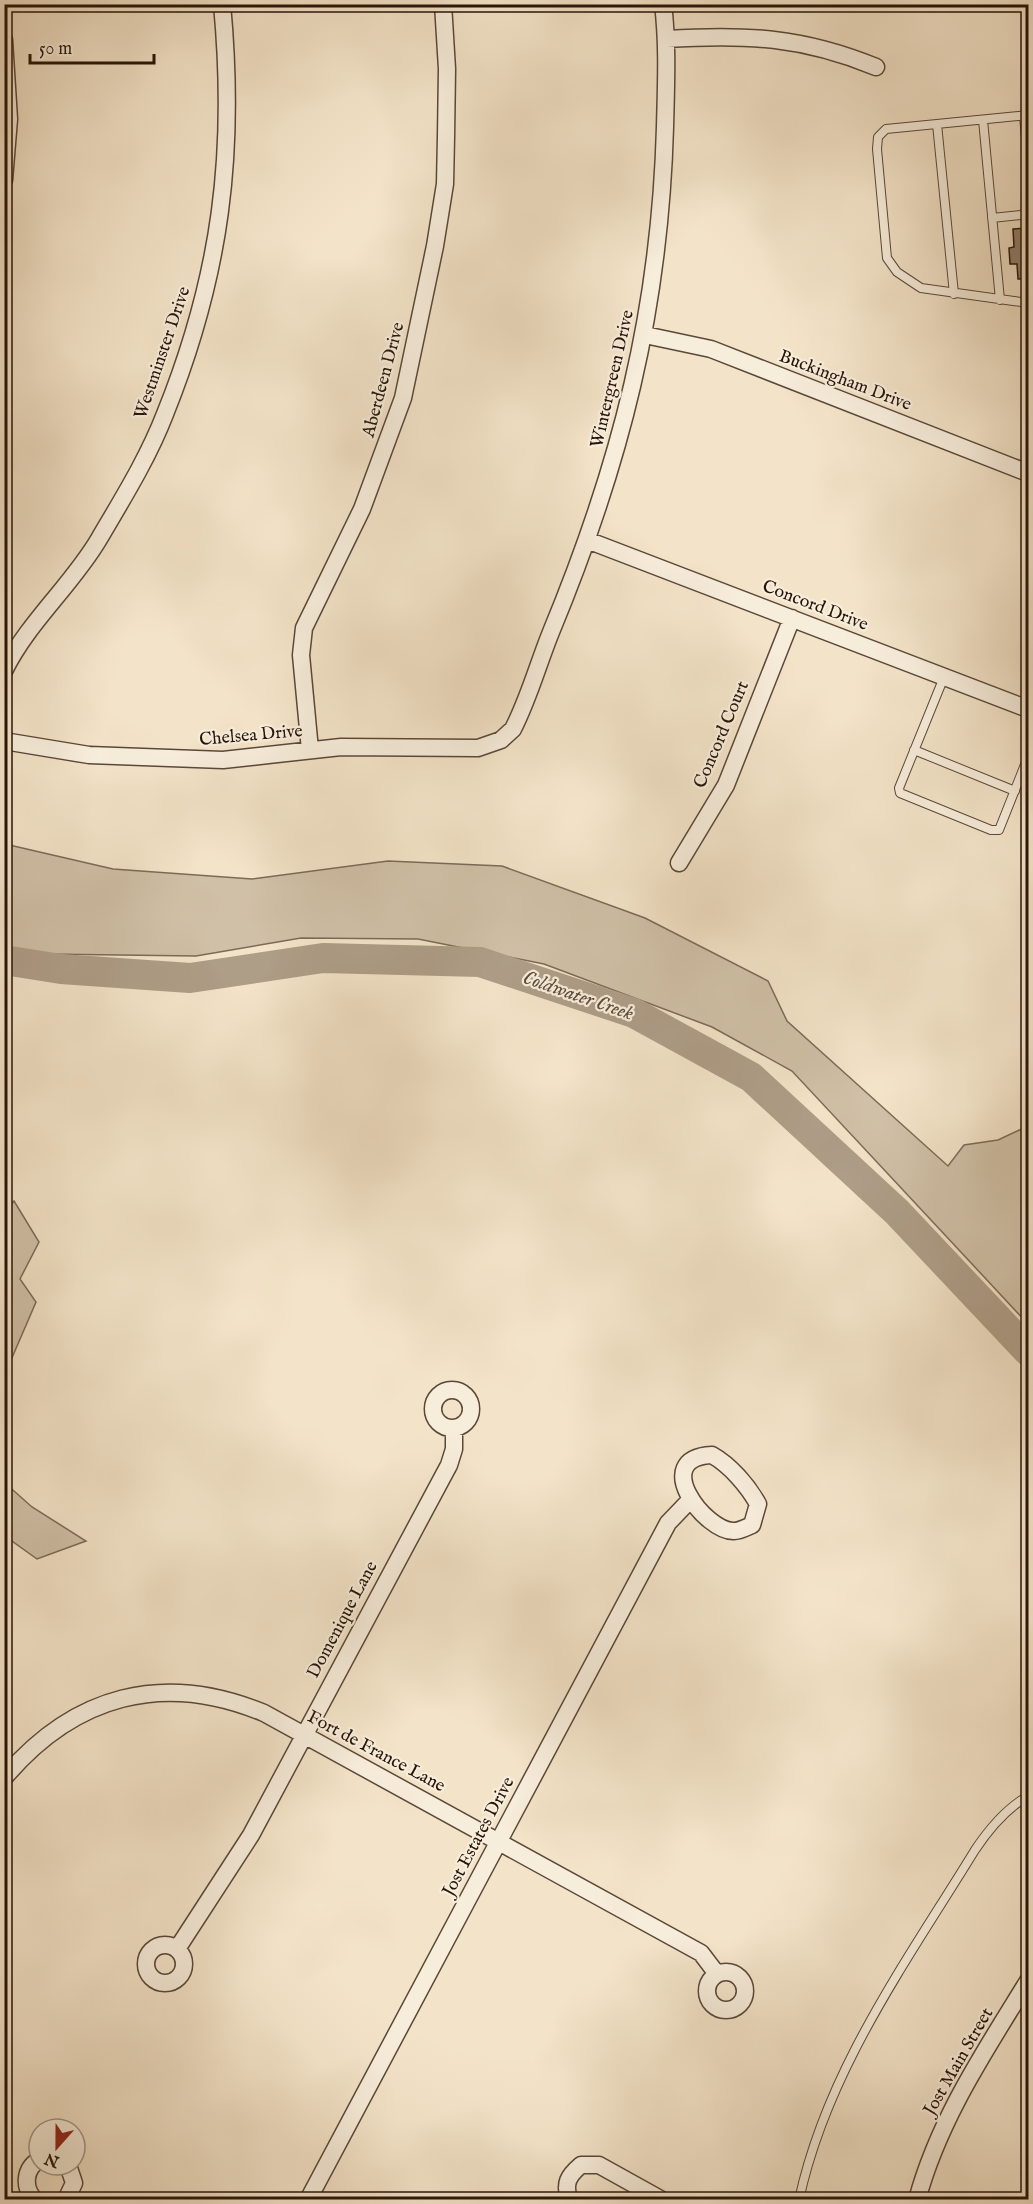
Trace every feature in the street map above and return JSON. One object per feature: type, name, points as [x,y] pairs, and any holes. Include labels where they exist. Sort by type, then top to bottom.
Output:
[{"type":"street","name":"Westminster Drive","points":[[4,671],[13,653],[79,570],[134,479],[165,416],[190,347],[202,308],[221,215],[228,132],[222,4]]},
{"type":"street","name":"Aberdeen Drive","points":[[310,750],[302,655],[304,628],[338,562],[384,452],[403,399],[431,267],[445,184],[447,69],[443,4]]},
{"type":"street","name":"Wintergreen Drive","points":[[501,740],[513,729],[519,717],[587,540],[620,439],[645,335],[658,248],[663,190],[667,39],[663,4]]},
{"type":"street","points":[[667,39],[775,38],[845,54],[876,67]]},
{"type":"street","points":[[4,40],[9,119],[4,180]]},
{"type":"street","name":"Buckingham Drive","points":[[645,335],[711,349],[1029,473]]},
{"type":"street","name":"Concord Drive","points":[[587,540],[1029,709]]},
{"type":"street","name":"Concord Court","points":[[679,863],[726,785],[792,618]]},
{"type":"street","name":"Chelsea Drive","points":[[4,741],[89,755],[194,761],[255,758],[310,750],[378,746],[468,749],[501,740]]},
{"type":"street","name":"Domenique Lane","points":[[177,1949],[251,1835],[449,1464],[454,1449],[454,1428]]},
{"type":"street","points":[[712,1455],[721,1460],[752,1493],[758,1504],[756,1516],[752,1525],[734,1531],[720,1527],[692,1499],[683,1485],[682,1474],[689,1461],[699,1456],[712,1455]]},
{"type":"street","name":"Jost Estates Drive","points":[[308,2199],[668,1523],[692,1499]]},
{"type":"street","name":"Fort de France Lane","points":[[4,1778],[51,1732],[76,1715],[108,1701],[143,1693],[171,1692],[238,1702],[499,1840],[701,1953],[717,1974]]},
{"type":"street","name":"Jost Main Street","points":[[917,2199],[928,2164],[955,2103],[1029,1981]]},
{"type":"street","points":[[569,2199],[566,2187],[570,2175],[581,2165],[599,2165],[662,2199]]},
{"type":"street","points":[[27,2176],[27,2189],[35,2199]]},
{"type":"street","points":[[66,2199],[74,2183],[72,2177]]},
{"type":"lane","points":[[1029,160],[1026,116],[886,129],[878,137],[877,149],[887,258],[897,272],[921,288],[1029,303]]},
{"type":"lane","points":[[983,120],[1000,300]]},
{"type":"lane","points":[[937,124],[954,294]]},
{"type":"lane","points":[[992,218],[1021,215],[1029,210]]},
{"type":"lane","points":[[944,677],[899,788],[903,796],[995,831],[1001,825],[1029,757]]},
{"type":"lane","points":[[914,750],[1015,791]]},
{"type":"lane","points":[[799,2199],[815,2140],[834,2091],[872,2017],[981,1841],[1018,1802],[1029,1796]]},
{"type":"shaded area","points":[[5,844],[113,869],[252,879],[388,861],[502,866],[645,918],[768,981],[787,1021],[948,1166],[964,1145],[998,1140],[1028,1126],[1028,1324],[792,1071],[712,1027],[544,964],[418,939],[301,938],[196,956],[45,954],[5,950]]},
{"type":"shaded area","points":[[14,1201],[39,1242],[20,1279],[36,1302],[5,1374],[5,1212]]},
{"type":"shaded area","points":[[5,1483],[32,1507],[86,1541],[37,1559],[5,1536]]},
{"type":"building","points":[[1028,228],[1028,279],[1018,279],[1017,264],[1010,264],[1009,248],[1014,247],[1013,229]]},
{"type":"waterway","name":"Coldwater Creek","points":[[4,960],[61,969],[190,978],[323,958],[480,962],[634,1013],[751,1077],[897,1212],[1028,1351]]}]
